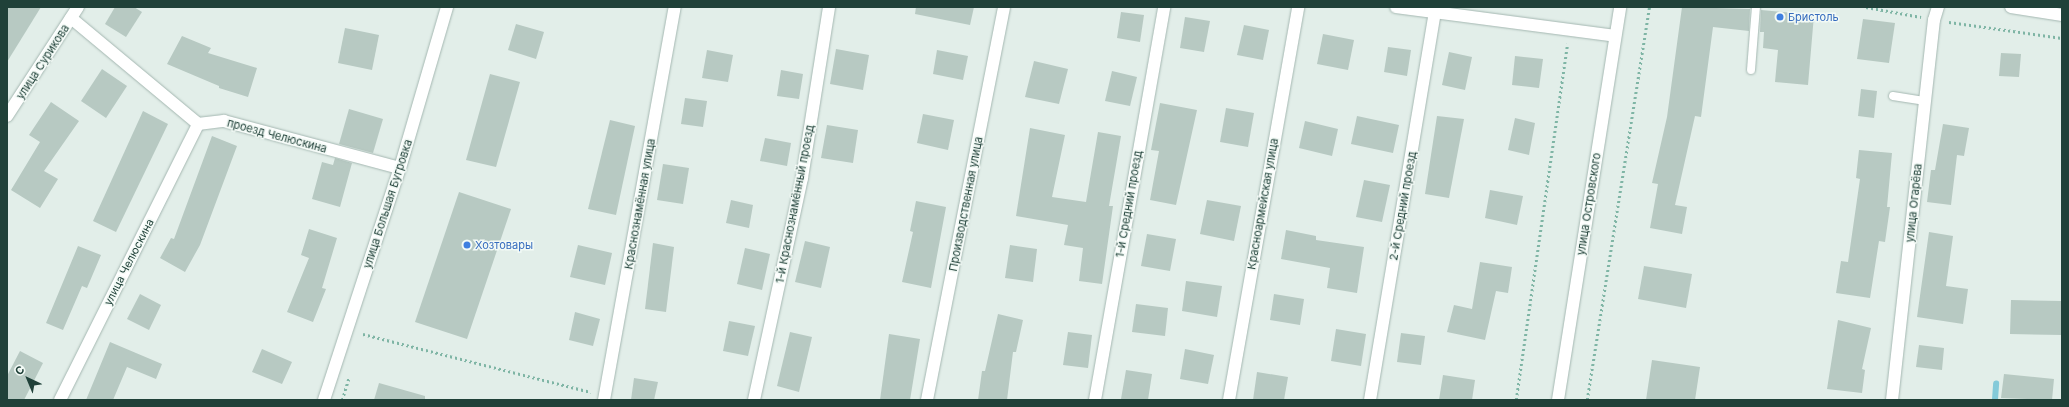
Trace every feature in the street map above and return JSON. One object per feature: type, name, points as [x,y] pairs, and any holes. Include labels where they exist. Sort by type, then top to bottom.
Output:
[{"type":"street","name":"улица Сурикова","points":[[7,116],[78,7]]},
{"type":"street","name":"улица Большая Бугровка","points":[[324,400],[400,168],[447,7]]},
{"type":"street","name":"Краснознамённая улица","points":[[604,398],[675,7]]},
{"type":"street","name":"1-й Краснознамённый проезд","points":[[754,400],[802,178],[829,7]]},
{"type":"street","name":"Производственная улица","points":[[927,400],[1004,7]]},
{"type":"street","name":"1-й Средний проезд","points":[[1095,400],[1164,7]]},
{"type":"street","name":"Красноармейская улица","points":[[1229,400],[1298,7]]},
{"type":"street","points":[[1396,7],[1615,36]]},
{"type":"street","name":"улица Островского","points":[[1558,400],[1620,7]]},
{"type":"street","name":"улица Огарёва","points":[[1892,400],[1934,20],[1938,7]]},
{"type":"street","points":[[2011,7],[2062,15]]},
{"type":"street","name":"2-й Средний проезд","points":[[1370,400],[1435,12]]},
{"type":"street","points":[[71,18],[198,124]]},
{"type":"street","name":"проезд Челюскина","points":[[198,124],[224,121],[400,168]]},
{"type":"street","name":"улица Челюскина","points":[[60,400],[198,124]]},
{"type":"lane","points":[[1751,70],[1756,7]]},
{"type":"lane","points":[[1893,96],[1926,100]]},
{"type":"path","points":[[1587,400],[1649,7]]},
{"type":"path","points":[[1866,7],[1934,20],[2062,38]]},
{"type":"path","points":[[1516,400],[1568,30]]},
{"type":"path","points":[[363,334],[604,398]]},
{"type":"building","points":[[7,7],[41,7],[7,62]]},
{"type":"building","points":[[115,7],[134,7],[142,12],[126,37],[105,24]]},
{"type":"building","points":[[916,7],[974,7],[970,25],[915,14]]},
{"type":"building","points":[[1682,7],[1750,9],[1749,31],[1713,27],[1701,117],[1695,116],[1675,205],[1687,207],[1682,234],[1650,228],[1658,184],[1652,183],[1667,117]]},
{"type":"building","points":[[1761,10],[1814,15],[1808,85],[1775,82],[1778,50],[1763,48],[1764,32],[1760,32]]},
{"type":"building","points":[[1121,12],[1144,15],[1140,42],[1117,38]]},
{"type":"building","points":[[1185,17],[1210,21],[1204,52],[1180,48]]},
{"type":"building","points":[[1863,19],[1895,23],[1889,63],[1857,59]]},
{"type":"building","points":[[516,24],[544,32],[536,59],[508,50]]},
{"type":"building","points":[[1244,25],[1269,30],[1263,60],[1237,55]]},
{"type":"building","points":[[345,28],[379,35],[372,70],[338,63]]},
{"type":"building","points":[[1323,34],[1354,40],[1348,70],[1317,64]]},
{"type":"building","points":[[182,36],[211,48],[208,53],[257,68],[248,97],[219,88],[219,86],[167,64]]},
{"type":"building","points":[[1388,47],[1411,50],[1407,76],[1384,72]]},
{"type":"building","points":[[836,49],[869,55],[863,90],[830,84]]},
{"type":"building","points":[[707,50],[733,55],[728,82],[702,78]]},
{"type":"building","points":[[937,50],[968,56],[963,80],[933,74]]},
{"type":"building","points":[[1449,52],[1472,57],[1465,90],[1442,85]]},
{"type":"building","points":[[2001,53],[2021,54],[2019,77],[1999,76]]},
{"type":"building","points":[[1515,56],[1543,59],[1539,88],[1512,85]]},
{"type":"building","points":[[1034,61],[1068,69],[1059,104],[1025,97]]},
{"type":"building","points":[[102,69],[127,86],[106,118],[81,101]]},
{"type":"building","points":[[781,70],[803,74],[799,99],[777,96]]},
{"type":"building","points":[[1112,71],[1137,77],[1130,106],[1105,101]]},
{"type":"building","points":[[490,74],[520,82],[496,167],[466,160]]},
{"type":"building","points":[[1861,89],[1877,91],[1874,118],[1858,116]]},
{"type":"building","points":[[685,98],[707,101],[703,127],[681,124]]},
{"type":"building","points":[[51,102],[79,121],[44,171],[58,179],[40,208],[11,190],[40,142],[29,135]]},
{"type":"building","points":[[1160,103],[1197,110],[1176,205],[1150,200],[1159,151],[1151,150]]},
{"type":"building","points":[[1226,108],[1254,113],[1248,147],[1220,142]]},
{"type":"building","points":[[349,109],[383,119],[373,153],[339,144]]},
{"type":"building","points":[[143,111],[168,124],[116,232],[93,221]]},
{"type":"building","points":[[923,114],[954,120],[948,150],[917,143]]},
{"type":"building","points":[[1357,116],[1399,125],[1393,153],[1351,144]]},
{"type":"building","points":[[1437,116],[1464,119],[1449,198],[1425,194]]},
{"type":"building","points":[[1515,118],[1535,123],[1529,155],[1508,150]]},
{"type":"building","points":[[610,120],[635,126],[616,215],[588,209]]},
{"type":"building","points":[[1305,121],[1338,129],[1332,156],[1299,148]]},
{"type":"building","points":[[1943,124],[1969,128],[1964,156],[1957,155],[1951,205],[1927,202],[1931,170],[1935,170]]},
{"type":"building","points":[[827,125],[858,130],[853,163],[821,158]]},
{"type":"building","points":[[1030,128],[1065,135],[1052,197],[1086,202],[1098,132],[1121,136],[1109,206],[1113,206],[1102,284],[1079,281],[1083,248],[1064,245],[1068,225],[1016,216]]},
{"type":"building","points":[[212,136],[237,146],[200,245],[185,272],[160,258],[171,238],[174,239]]},
{"type":"building","points":[[765,138],[791,143],[787,166],[760,161]]},
{"type":"building","points":[[1859,150],[1892,153],[1887,207],[1890,207],[1885,242],[1879,241],[1870,298],[1836,293],[1841,261],[1848,262],[1860,179],[1856,178]]},
{"type":"building","points":[[335,158],[352,163],[340,207],[312,199],[322,162],[333,165]]},
{"type":"building","points":[[663,164],[689,168],[683,204],[657,200]]},
{"type":"building","points":[[1364,180],[1390,185],[1382,222],[1356,217]]},
{"type":"building","points":[[1490,190],[1523,196],[1517,225],[1485,218]]},
{"type":"building","points":[[459,192],[511,209],[467,339],[415,322]]},
{"type":"building","points":[[731,200],[753,205],[749,228],[726,223]]},
{"type":"building","points":[[1207,200],[1241,206],[1234,241],[1200,234]]},
{"type":"building","points":[[916,201],[946,207],[931,288],[902,282],[913,232],[910,231]]},
{"type":"building","points":[[309,229],[337,238],[322,288],[326,289],[313,322],[287,312],[309,258],[301,255]]},
{"type":"building","points":[[1286,230],[1316,236],[1316,240],[1364,247],[1357,293],[1327,288],[1330,268],[1281,259]]},
{"type":"building","points":[[1929,232],[1953,236],[1946,286],[1968,289],[1963,324],[1917,317]]},
{"type":"building","points":[[1147,234],[1176,239],[1170,271],[1141,266]]},
{"type":"building","points":[[805,241],[830,247],[821,288],[795,282]]},
{"type":"building","points":[[653,243],[674,247],[666,312],[645,309]]},
{"type":"building","points":[[578,245],[612,253],[605,285],[570,277]]},
{"type":"building","points":[[1010,245],[1037,249],[1033,282],[1005,278]]},
{"type":"building","points":[[78,246],[101,255],[87,288],[82,286],[63,330],[46,323]]},
{"type":"building","points":[[745,248],[770,254],[762,290],[737,284]]},
{"type":"building","points":[[1480,262],[1512,267],[1508,293],[1496,291],[1485,340],[1447,332],[1454,305],[1472,309]]},
{"type":"building","points":[[1644,266],[1692,274],[1686,308],[1638,299]]},
{"type":"building","points":[[1186,281],[1222,286],[1217,317],[1182,311]]},
{"type":"building","points":[[140,294],[161,305],[149,330],[127,319]]},
{"type":"building","points":[[1274,294],[1304,299],[1300,325],[1270,320]]},
{"type":"building","points":[[2011,300],[2062,301],[2062,335],[2010,334]]},
{"type":"building","points":[[1136,304],[1168,308],[1165,336],[1132,332]]},
{"type":"building","points":[[575,312],[600,319],[593,346],[569,340]]},
{"type":"building","points":[[998,314],[1023,320],[1016,352],[1013,352],[1007,400],[978,400],[982,371],[985,371]]},
{"type":"building","points":[[1838,320],[1871,328],[1862,369],[1865,370],[1862,393],[1827,389]]},
{"type":"building","points":[[729,321],[755,326],[748,356],[723,351]]},
{"type":"building","points":[[1336,329],[1366,334],[1361,366],[1331,361]]},
{"type":"building","points":[[790,332],[812,337],[799,392],[777,386]]},
{"type":"building","points":[[1068,332],[1092,335],[1088,368],[1063,365]]},
{"type":"building","points":[[1401,333],[1425,336],[1421,365],[1397,362]]},
{"type":"building","points":[[889,334],[920,339],[910,400],[880,400]]},
{"type":"building","points":[[110,342],[162,364],[156,379],[127,367],[113,400],[86,400]]},
{"type":"building","points":[[1919,345],[1944,348],[1942,370],[1916,367]]},
{"type":"building","points":[[262,349],[292,362],[282,384],[252,372]]},
{"type":"building","points":[[1185,349],[1214,355],[1208,384],[1180,379]]},
{"type":"building","points":[[20,351],[43,363],[24,400],[7,400],[7,376]]},
{"type":"building","points":[[1652,360],[1700,367],[1695,400],[1646,400]]},
{"type":"building","points":[[1126,370],[1152,374],[1148,400],[1121,399]]},
{"type":"building","points":[[1257,372],[1288,377],[1284,400],[1253,400]]},
{"type":"building","points":[[2004,374],[2054,379],[2052,400],[2001,398]]},
{"type":"building","points":[[1443,375],[1475,380],[1472,400],[1439,400]]},
{"type":"building","points":[[634,378],[658,382],[654,400],[631,400]]},
{"type":"building","points":[[379,383],[425,396],[425,400],[374,400]]},
{"type":"waterway","points":[[1995,400],[1996,384]]},
{"type":"place","name":"Бристоль","points":[[1780,17]]},
{"type":"place","name":"Хозтовары","points":[[467,245]]}]
